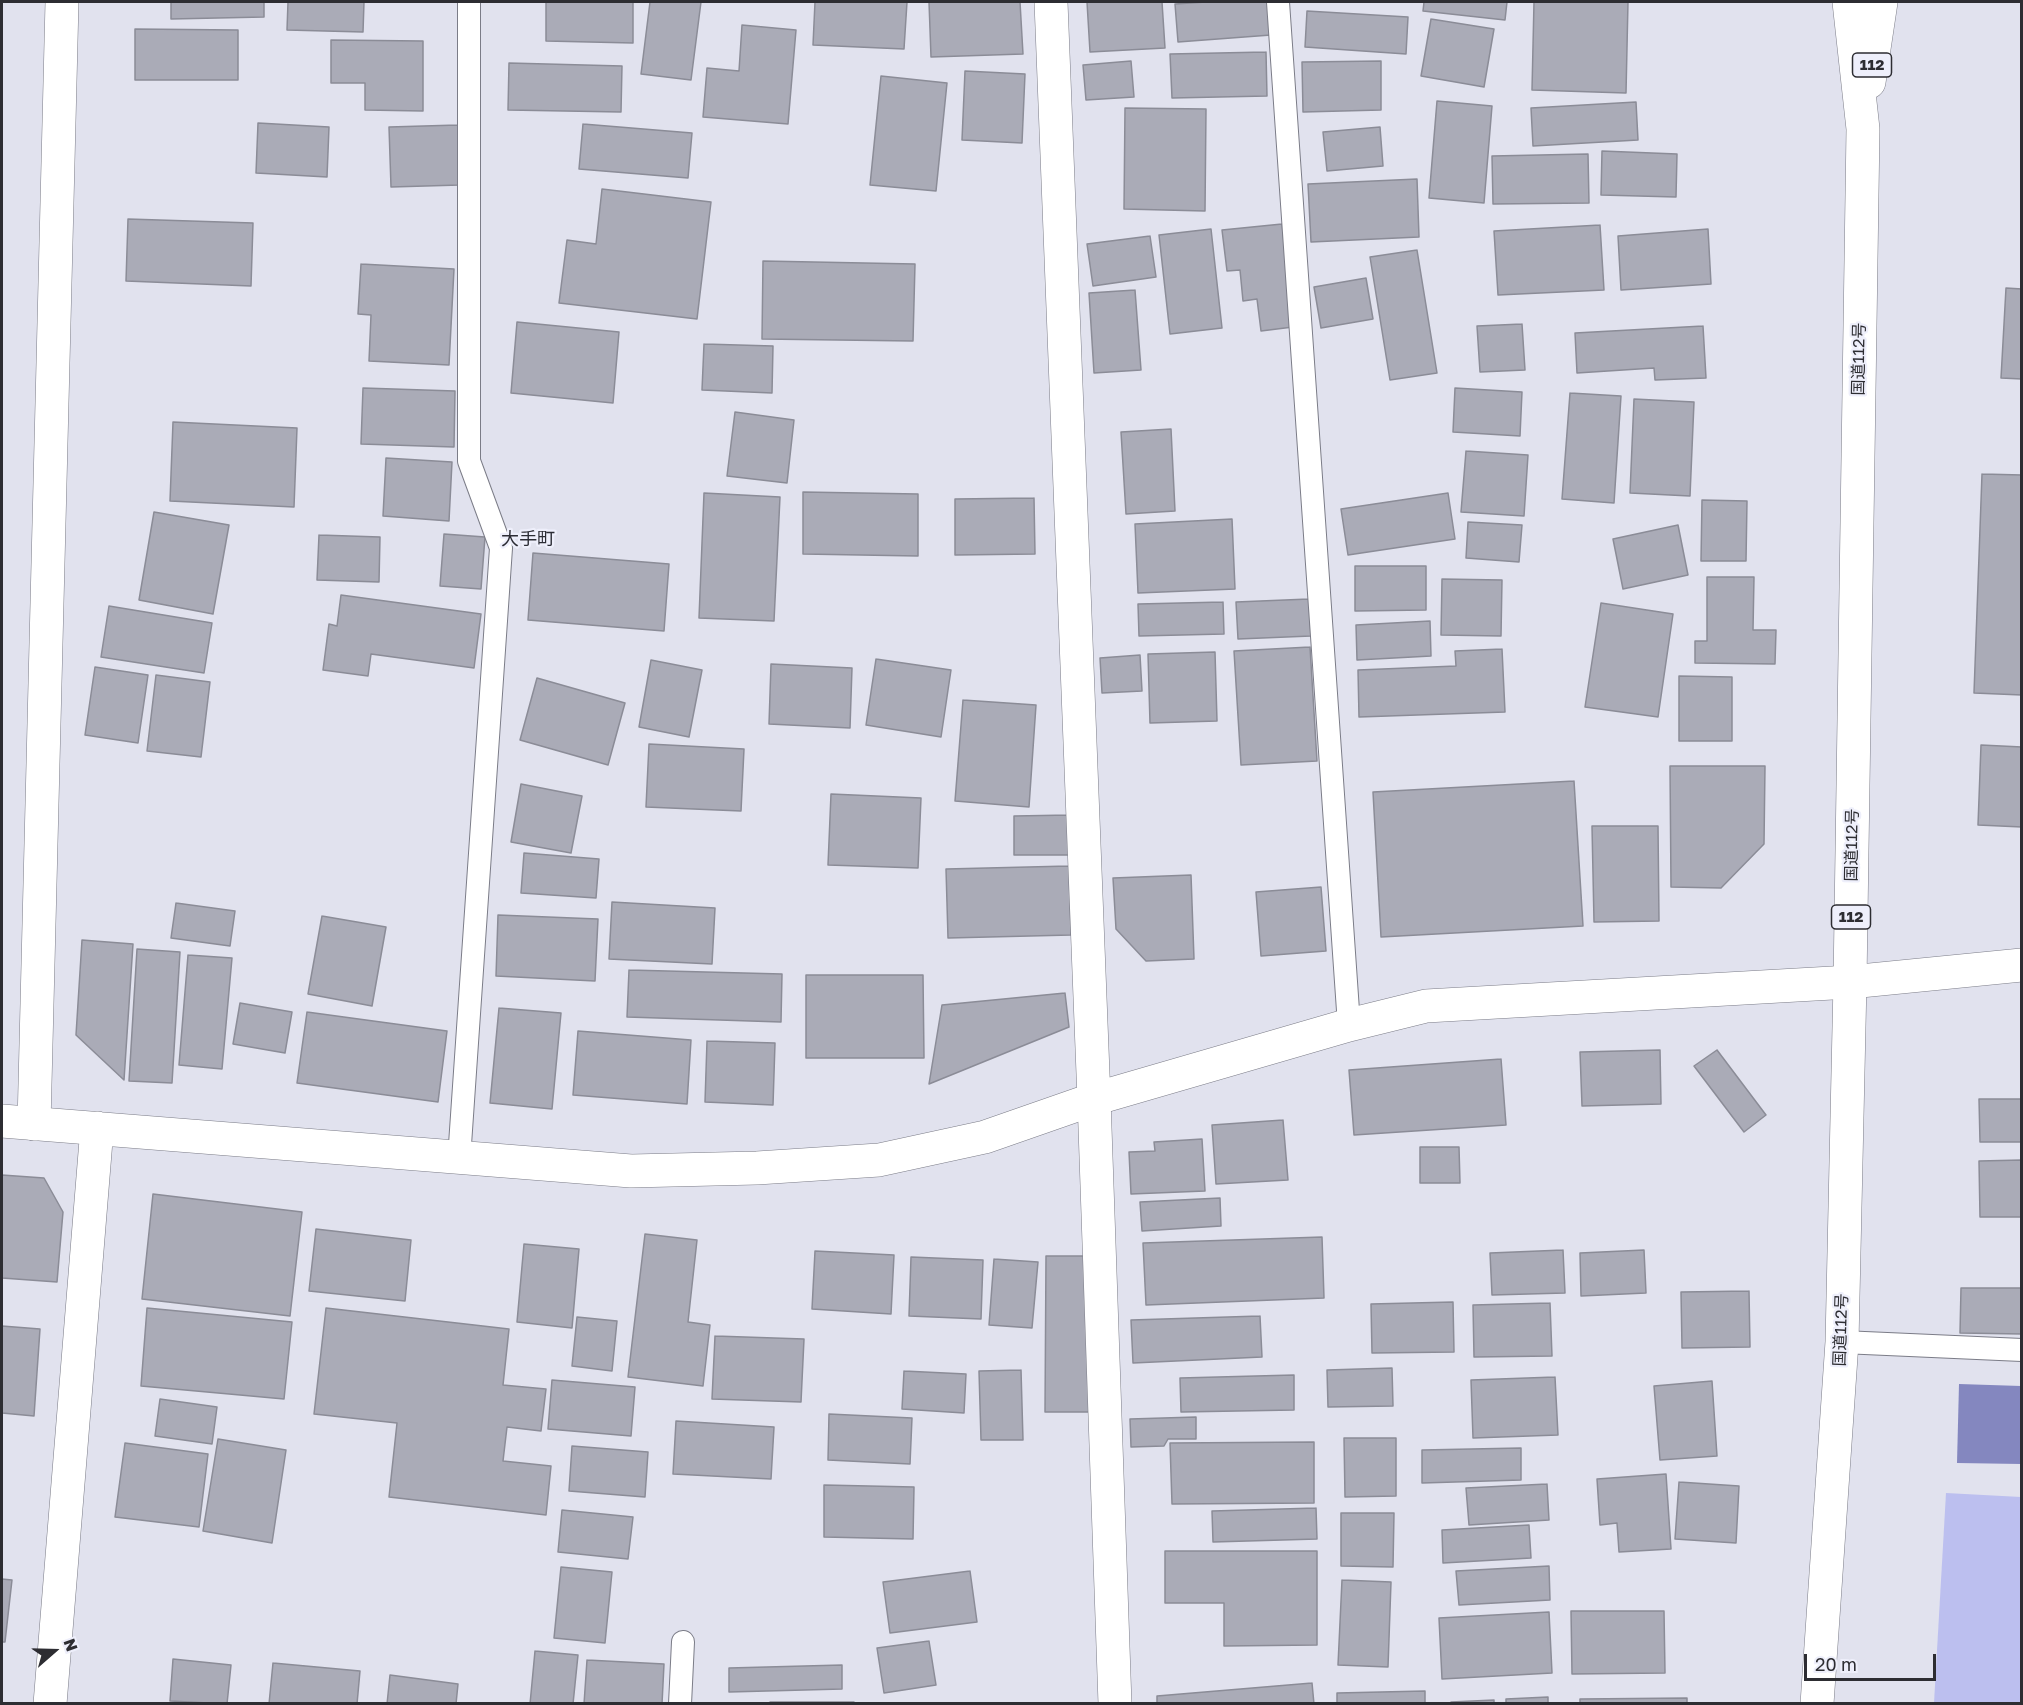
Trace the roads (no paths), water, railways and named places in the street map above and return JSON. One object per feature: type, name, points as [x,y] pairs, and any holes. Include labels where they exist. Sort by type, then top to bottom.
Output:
[{"type":"main road","points":[[34,1124],[62,2]]},
{"type":"main road","points":[[1051,2],[1115,1704]]},
{"type":"main road","name":"国道112号","points":[[1817,1704],[1842,1342],[1850,982],[1863,129],[1849,2]]},
{"type":"main road","name":"国道112号","points":[[1863,129],[1881,2]]},
{"type":"main road","points":[[2,1121],[631,1171],[758,1168],[879,1160],[985,1137],[1094,1099],[1349,1025],[1426,1006],[1850,982],[2022,965]]},
{"type":"main road","points":[[50,1704],[97,1128]]},
{"type":"lane","points":[[459,1159],[501,548],[469,461],[469,2]]},
{"type":"lane","points":[[1278,2],[1349,1025]]},
{"type":"lane","points":[[1842,1342],[2022,1350]]},
{"type":"lane","points":[[680,1704],[683,1642]]},
{"type":"district","name":"大手町","points":[[528,539]]}]
